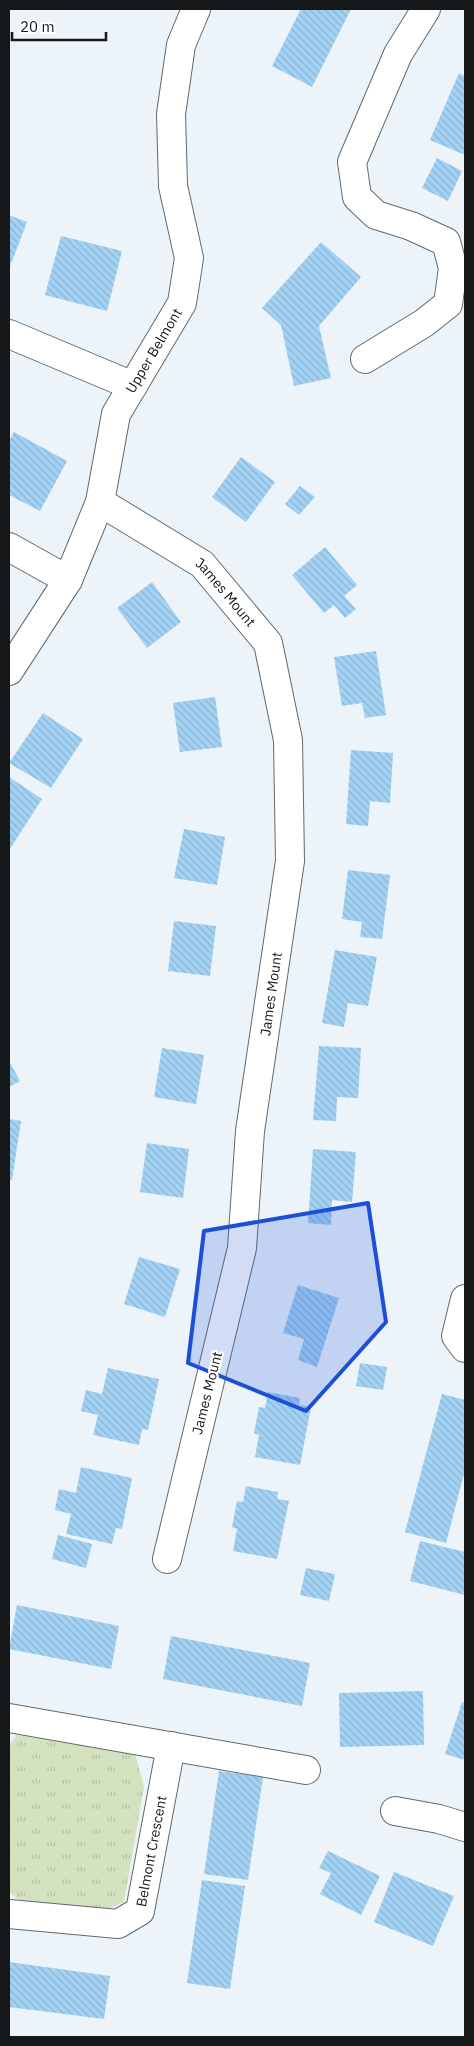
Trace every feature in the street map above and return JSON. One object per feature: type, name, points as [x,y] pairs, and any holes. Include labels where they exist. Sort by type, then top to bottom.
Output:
[{"type":"street","name":"Upper Belmont","points":[[9,671],[68,580],[100,502],[116,414],[182,303],[189,258],[173,186],[171,114],[181,45],[196,9]]},
{"type":"street","points":[[365,359],[424,323],[448,304],[453,268],[446,242],[411,226],[376,216],[357,197],[352,162],[398,54],[426,9]]},
{"type":"street","points":[[9,334],[133,386]]},
{"type":"street","name":"James Mount","points":[[100,502],[202,564],[268,644],[288,740],[290,861],[250,1131],[242,1248],[167,1559]]},
{"type":"street","points":[[9,547],[68,580]]},
{"type":"street","points":[[465,1299],[456,1336],[465,1348]]},
{"type":"street","points":[[9,1718],[306,1770]]},
{"type":"street","name":"Belmont Crescent","points":[[9,1914],[118,1924],[140,1911],[171,1746]]},
{"type":"street","points":[[395,1811],[438,1819],[465,1827]]},
{"type":"highlighted area","points":[[368,1203],[386,1322],[306,1411],[188,1363],[204,1231]]},
{"type":"green space","points":[[17,1735],[135,1753],[144,1787],[124,1902],[104,1911],[24,1904],[9,1892],[9,1745]]},
{"type":"building","points":[[301,9],[351,9],[312,87],[272,66]]},
{"type":"building","points":[[459,73],[465,76],[465,155],[430,140]]},
{"type":"building","points":[[437,158],[462,171],[448,201],[422,188]]},
{"type":"building","points":[[9,215],[27,222],[9,269]]},
{"type":"building","points":[[61,236],[122,251],[107,311],[45,295]]},
{"type":"building","points":[[321,242],[361,277],[319,326],[331,378],[294,386],[281,325],[262,308]]},
{"type":"building","points":[[14,432],[67,461],[40,511],[9,495],[9,441]]},
{"type":"building","points":[[241,457],[275,482],[246,522],[212,497]]},
{"type":"building","points":[[300,486],[315,497],[299,515],[285,504]]},
{"type":"building","points":[[325,547],[357,585],[344,596],[356,609],[345,618],[334,605],[324,613],[292,575]]},
{"type":"building","points":[[152,582],[181,622],[147,648],[117,608]]},
{"type":"building","points":[[376,651],[386,715],[365,718],[362,703],[342,706],[334,657]]},
{"type":"building","points":[[215,697],[222,747],[180,752],[173,703]]},
{"type":"building","points":[[43,713],[83,739],[51,788],[9,763]]},
{"type":"building","points":[[351,750],[393,753],[390,803],[370,801],[368,826],[346,824]]},
{"type":"building","points":[[9,777],[42,799],[10,849],[9,848]]},
{"type":"building","points":[[184,829],[225,837],[217,885],[174,878]]},
{"type":"building","points":[[348,870],[390,875],[382,939],[360,937],[362,922],[342,919]]},
{"type":"building","points":[[174,921],[216,926],[210,976],[168,971]]},
{"type":"building","points":[[335,950],[377,957],[368,1006],[348,1003],[344,1027],[322,1023]]},
{"type":"building","points":[[319,1046],[361,1048],[358,1098],[337,1097],[336,1121],[313,1120]]},
{"type":"building","points":[[162,1048],[204,1055],[196,1104],[154,1097]]},
{"type":"building","points":[[9,1061],[20,1081],[9,1087]]},
{"type":"building","points":[[9,1119],[21,1121],[12,1180],[9,1180]]},
{"type":"building","points":[[147,1143],[189,1149],[183,1198],[140,1192]]},
{"type":"building","points":[[313,1149],[356,1152],[352,1202],[332,1200],[331,1225],[308,1223]]},
{"type":"building","points":[[139,1257],[180,1269],[165,1317],[124,1304]]},
{"type":"building","points":[[298,1285],[339,1298],[317,1367],[298,1360],[304,1339],[283,1333]]},
{"type":"building","points":[[360,1363],[387,1367],[383,1390],[356,1386]]},
{"type":"building","points":[[108,1368],[159,1379],[148,1430],[142,1429],[139,1445],[93,1435],[98,1415],[81,1411],[86,1390],[102,1394]]},
{"type":"building","points":[[268,1392],[300,1398],[299,1405],[311,1407],[300,1465],[255,1457],[259,1435],[254,1433],[259,1407],[265,1408]]},
{"type":"building","points":[[442,1394],[465,1400],[465,1470],[446,1543],[405,1532]]},
{"type":"building","points":[[81,1467],[132,1478],[122,1529],[116,1528],[112,1544],[66,1534],[71,1514],[55,1510],[59,1489],[76,1493]]},
{"type":"building","points":[[246,1486],[278,1492],[277,1499],[289,1501],[277,1559],[233,1551],[237,1529],[232,1527],[237,1501],[243,1502]]},
{"type":"building","points":[[58,1535],[92,1544],[86,1568],[52,1559]]},
{"type":"building","points":[[420,1541],[465,1552],[465,1595],[410,1581]]},
{"type":"building","points":[[306,1568],[335,1574],[329,1601],[300,1595]]},
{"type":"building","points":[[17,1605],[119,1626],[111,1669],[9,1649]]},
{"type":"building","points":[[171,1636],[310,1663],[302,1706],[163,1679]]},
{"type":"building","points":[[423,1691],[424,1745],[340,1747],[339,1693]]},
{"type":"building","points":[[462,1702],[465,1703],[465,1760],[445,1754]]},
{"type":"building","points":[[219,1771],[263,1777],[248,1880],[204,1874]]},
{"type":"building","points":[[328,1851],[380,1876],[361,1915],[320,1894],[331,1873],[319,1868]]},
{"type":"building","points":[[394,1872],[454,1896],[433,1946],[374,1922]]},
{"type":"building","points":[[202,1880],[245,1886],[230,1989],[187,1983]]},
{"type":"building","points":[[9,1962],[110,1976],[104,2019],[9,2007]]}]
